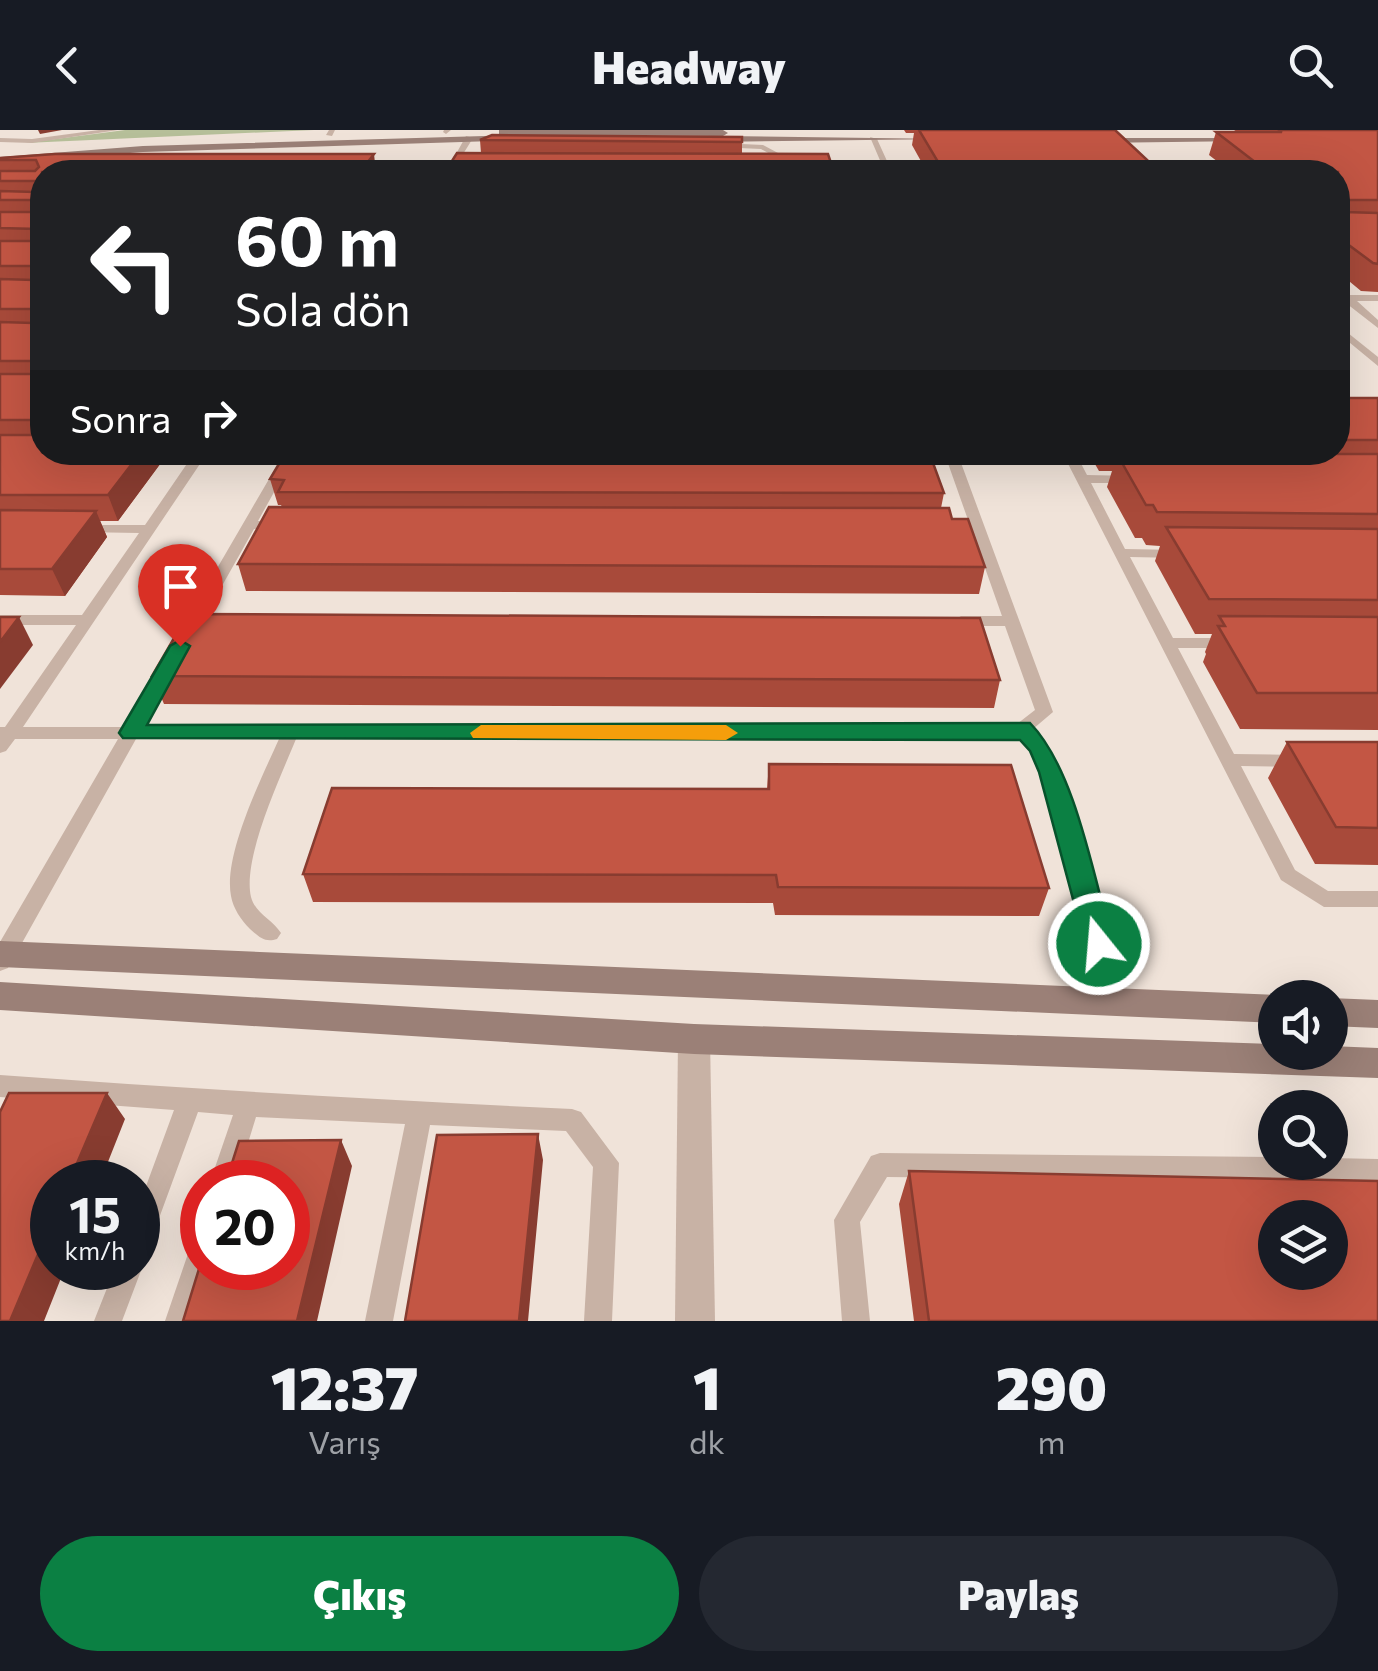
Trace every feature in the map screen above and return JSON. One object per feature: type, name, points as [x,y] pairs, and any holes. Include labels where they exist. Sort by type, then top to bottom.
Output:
[{"type":"street","points":[[1,163],[143,148],[418,139],[957,137],[447,131],[3,145]]},
{"type":"street","points":[[1077,137],[1260,138]]},
{"type":"street","points":[[2,957],[1258,1009]]},
{"type":"street","points":[[0,996],[694,1039],[1378,1064]]},
{"type":"street","points":[[1348,1013],[1378,1014]]},
{"type":"street","points":[[694,1039],[695,1321]]},
{"type":"lane","points":[[44,140],[91,130]]},
{"type":"lane","points":[[3,145],[114,130]]},
{"type":"lane","points":[[456,160],[469,138]]},
{"type":"lane","points":[[404,160],[418,139]]},
{"type":"lane","points":[[873,139],[883,160]]},
{"type":"lane","points":[[484,147],[532,146]]},
{"type":"lane","points":[[703,146],[765,148],[774,153],[773,160]]},
{"type":"lane","points":[[1,163],[30,164]]},
{"type":"lane","points":[[1350,295],[1378,298]]},
{"type":"lane","points":[[1350,301],[1378,324]]},
{"type":"lane","points":[[1350,338],[1378,363]]},
{"type":"lane","points":[[3,738],[193,465]]},
{"type":"lane","points":[[2,957],[283,465]]},
{"type":"lane","points":[[3,738],[131,733],[1018,732],[1044,712],[976,526],[949,465]]},
{"type":"lane","points":[[1075,465],[1288,875],[1324,899],[1378,900]]},
{"type":"lane","points":[[1082,479],[1141,479]]},
{"type":"lane","points":[[249,525],[308,525]]},
{"type":"lane","points":[[957,526],[976,526]]},
{"type":"lane","points":[[56,528],[150,528]]},
{"type":"lane","points":[[1120,553],[1200,554]]},
{"type":"lane","points":[[196,618],[216,618]]},
{"type":"lane","points":[[0,620],[87,620]]},
{"type":"lane","points":[[951,621],[1011,622]]},
{"type":"lane","points":[[1168,643],[1244,644]]},
{"type":"lane","points":[[1022,728],[1040,747],[1050,772],[1099,944]]},
{"type":"lane","points":[[270,933],[250,916],[244,905],[240,894],[241,870],[261,805],[290,733]]},
{"type":"lane","points":[[1229,760],[1322,761]]},
{"type":"lane","points":[[0,1112],[6,1086],[248,1105],[572,1120],[606,1164],[598,1321]]},
{"type":"lane","points":[[160,1182],[190,1100]]},
{"type":"lane","points":[[230,1160],[248,1105]]},
{"type":"lane","points":[[379,1321],[420,1111]]},
{"type":"lane","points":[[856,1321],[847,1220],[880,1166],[1378,1171]]},
{"type":"lane","points":[[108,1321],[120,1290]]},
{"type":"lane","points":[[179,1321],[189,1290]]},
{"type":"green space","points":[[125,130],[314,130],[25,143]]},
{"type":"building","points":[[919,130],[1115,130],[1147,160],[937,160]]},
{"type":"building","points":[[1278,130],[1378,130],[1378,200],[1350,200],[1350,160],[1252,160],[1216,132],[1282,132]]},
{"type":"building","points":[[492,135],[742,137],[742,142],[480,140]]},
{"type":"building","points":[[457,153],[828,154],[830,160],[453,160]]},
{"type":"building","points":[[55,154],[374,154],[369,160],[0,158]]},
{"type":"building","points":[[0,171],[30,171],[30,181],[0,181]]},
{"type":"building","points":[[0,191],[30,192],[30,200],[0,200]]},
{"type":"building","points":[[0,212],[30,212],[30,229],[0,228]]},
{"type":"building","points":[[1350,212],[1378,213],[1378,264],[1350,246]]},
{"type":"building","points":[[0,241],[30,241],[30,266],[0,266]]},
{"type":"building","points":[[0,279],[30,280],[30,309],[0,309]]},
{"type":"building","points":[[0,322],[30,323],[30,361],[0,361]]},
{"type":"building","points":[[0,374],[30,374],[30,420],[0,420]]},
{"type":"building","points":[[1350,398],[1378,398],[1378,440],[1350,440]]},
{"type":"building","points":[[0,435],[30,435],[30,465],[131,465],[108,495],[0,495]]},
{"type":"building","points":[[1350,454],[1378,454],[1378,514],[1157,512],[1153,505],[1146,505],[1123,465],[1350,465]]},
{"type":"building","points":[[278,465],[934,465],[944,493],[278,492],[284,480],[270,479]]},
{"type":"building","points":[[269,507],[949,508],[952,519],[968,519],[985,567],[238,564]]},
{"type":"building","points":[[0,510],[96,511],[52,569],[0,569]]},
{"type":"building","points":[[1166,527],[1378,529],[1378,600],[1209,599]]},
{"type":"building","points":[[188,614],[980,618],[1000,680],[152,676]]},
{"type":"building","points":[[1219,616],[1378,617],[1378,693],[1257,693],[1218,626],[1225,626]]},
{"type":"building","points":[[0,617],[19,617],[0,642]]},
{"type":"building","points":[[1287,742],[1378,742],[1378,828],[1336,827]]},
{"type":"building","points":[[769,764],[1011,765],[1049,888],[778,887],[776,875],[303,874],[332,788],[769,789]]},
{"type":"building","points":[[9,1093],[107,1093],[78,1160],[30,1160],[30,1273],[10,1321],[0,1321],[0,1112]]},
{"type":"building","points":[[538,1134],[519,1321],[405,1321],[437,1135]]},
{"type":"building","points":[[341,1140],[310,1268],[310,1160],[233,1160],[239,1141]]},
{"type":"building","points":[[909,1171],[1378,1181],[1378,1321],[929,1321]]},
{"type":"building","points":[[192,1290],[305,1290],[297,1321],[183,1321]]},
{"type":"slow traffic","points":[[481,733],[726,733]]},
{"type":"route","points":[[180,646],[131,733],[1018,732],[1022,728],[1044,755],[1099,944]]}]
